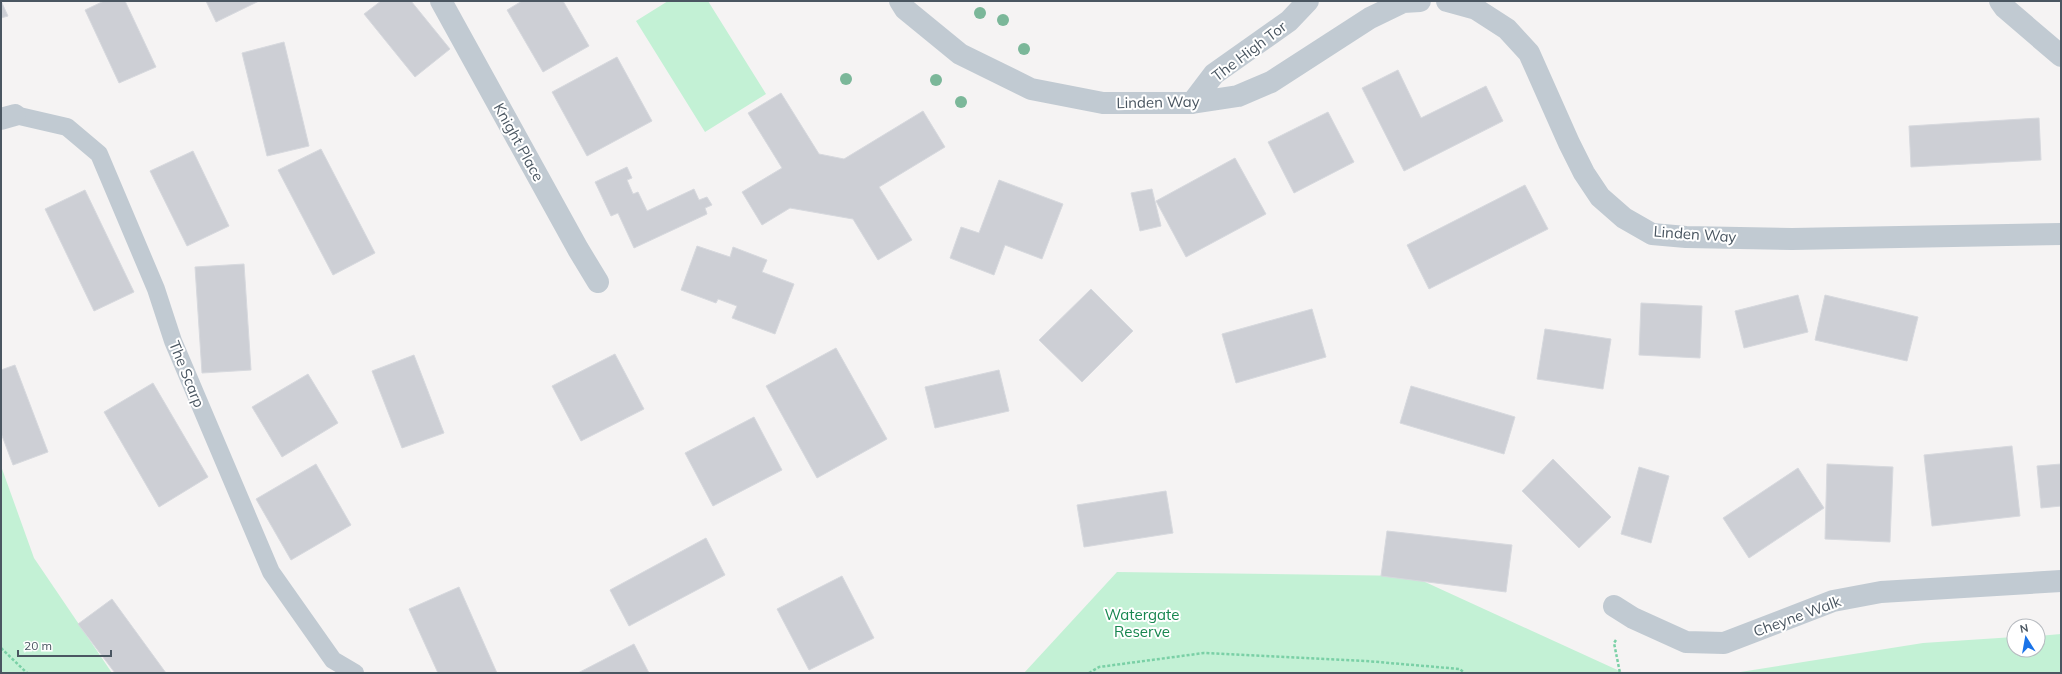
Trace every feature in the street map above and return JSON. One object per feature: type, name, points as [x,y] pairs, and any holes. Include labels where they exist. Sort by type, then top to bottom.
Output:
[{"type":"street","name":"Knight Place","points":[[441,1],[578,249],[598,282]]},
{"type":"street","name":"Linden Way","points":[[900,1],[905,9],[960,54],[1030,88],[1103,103],[1192,103],[1238,96],[1271,82],[1370,18],[1403,2],[1420,1]]},
{"type":"street","name":"The High Tor","points":[[1192,103],[1214,74],[1289,21],[1308,1]]},
{"type":"street","name":"Linden Way","points":[[1447,1],[1476,9],[1507,29],[1529,53],[1569,143],[1584,173],[1600,197],[1624,218],[1652,234],[1686,237],[1792,239],[2061,234]]},
{"type":"street","points":[[2000,1],[2005,8],[2061,56]]},
{"type":"street","name":"Cheyne Walk","points":[[1614,606],[1633,618],[1686,642],[1724,643],[1833,601],[1853,597],[1881,592],[2061,581]]},
{"type":"lane","name":"The Scarp","points":[[8,117],[67,127],[99,154],[156,289],[179,355],[271,572],[333,660],[355,673]]},
{"type":"path","points":[[1,648],[27,673]]},
{"type":"path","points":[[1089,673],[1099,667],[1204,653],[1374,662],[1460,669],[1464,673]]},
{"type":"green space","points":[[668,1],[708,1],[766,94],[705,132],[636,21]]},
{"type":"green space","points":[[1,466],[34,558],[112,673],[1,673]]},
{"type":"green space","name":"Watergate Reserve","points":[[1117,572],[1412,576],[1624,673],[1024,673]]},
{"type":"green space","points":[[2061,634],[2061,673],[1734,673],[1923,643],[2006,638],[2006,658],[2046,658],[2046,635]]},
{"type":"building","points":[[1,1],[8,16],[1,18]]},
{"type":"building","points":[[104,1],[125,1],[156,67],[119,83],[85,10]]},
{"type":"building","points":[[206,1],[259,1],[216,22]]},
{"type":"building","points":[[381,1],[411,1],[450,49],[415,77],[364,14]]},
{"type":"building","points":[[522,1],[563,1],[589,46],[543,72],[507,10]]},
{"type":"building","points":[[284,42],[309,146],[267,156],[242,53]]},
{"type":"building","points":[[617,57],[652,121],[587,156],[552,92]]},
{"type":"building","points":[[1398,70],[1421,118],[1486,86],[1503,121],[1404,171],[1362,88]]},
{"type":"building","points":[[781,93],[819,154],[844,159],[923,111],[945,147],[879,187],[912,240],[878,260],[853,219],[790,208],[762,225],[742,192],[782,168],[748,113]]},
{"type":"building","points":[[1328,112],[1354,162],[1294,193],[1268,142]]},
{"type":"building","points":[[2039,118],[2041,160],[1911,167],[1909,126]]},
{"type":"building","points":[[321,149],[375,253],[333,275],[278,170]]},
{"type":"building","points":[[193,151],[229,226],[187,246],[150,171]]},
{"type":"building","points":[[1235,158],[1266,214],[1186,257],[1156,201]]},
{"type":"building","points":[[627,167],[632,178],[627,180],[633,194],[638,192],[647,211],[694,189],[699,200],[707,197],[712,205],[705,208],[707,214],[634,248],[618,213],[611,216],[595,182]]},
{"type":"building","points":[[999,180],[1063,204],[1042,259],[1005,245],[994,275],[950,258],[961,227],[979,233]]},
{"type":"building","points":[[1525,185],[1548,229],[1429,289],[1407,245]]},
{"type":"building","points":[[1152,189],[1161,226],[1140,231],[1131,193]]},
{"type":"building","points":[[85,190],[134,292],[94,311],[45,209]]},
{"type":"building","points":[[697,246],[730,257],[733,247],[767,260],[762,272],[794,284],[775,334],[732,318],[737,306],[718,299],[716,303],[681,290]]},
{"type":"building","points":[[244,264],[251,370],[202,373],[195,267]]},
{"type":"building","points":[[1091,289],[1133,331],[1082,382],[1039,340]]},
{"type":"building","points":[[1798,295],[1808,332],[1744,348],[1735,311]]},
{"type":"building","points":[[1825,295],[1918,317],[1907,361],[1815,340]]},
{"type":"building","points":[[1641,303],[1702,306],[1700,358],[1639,355]]},
{"type":"building","points":[[1312,309],[1326,357],[1236,383],[1222,334]]},
{"type":"building","points":[[1545,329],[1611,339],[1603,389],[1537,379]]},
{"type":"building","points":[[836,348],[887,439],[817,478],[766,386]]},
{"type":"building","points":[[615,354],[644,409],[581,441],[552,386]]},
{"type":"building","points":[[414,355],[444,433],[402,448],[372,371]]},
{"type":"building","points":[[15,365],[48,452],[13,465],[1,433],[1,370]]},
{"type":"building","points":[[999,370],[1009,411],[935,428],[925,387]]},
{"type":"building","points":[[308,374],[338,423],[282,457],[252,407]]},
{"type":"building","points":[[153,383],[208,477],[159,507],[104,412]]},
{"type":"building","points":[[1411,386],[1515,417],[1504,454],[1400,423]]},
{"type":"building","points":[[754,417],[782,470],[713,506],[685,453]]},
{"type":"building","points":[[2012,446],[2020,516],[1932,526],[1924,455]]},
{"type":"building","points":[[1553,459],[1611,517],[1579,548],[1522,491]]},
{"type":"building","points":[[316,464],[351,525],[291,560],[256,499]]},
{"type":"building","points":[[1827,464],[1893,467],[1890,542],[1825,539]]},
{"type":"building","points":[[2061,464],[2061,506],[2041,508],[2037,466]]},
{"type":"building","points":[[1639,467],[1669,476],[1651,543],[1621,534]]},
{"type":"building","points":[[1798,468],[1824,508],[1749,558],[1723,518]]},
{"type":"building","points":[[1166,491],[1173,533],[1084,547],[1077,505]]},
{"type":"building","points":[[1387,531],[1512,545],[1506,592],[1381,576]]},
{"type":"building","points":[[706,538],[725,575],[629,626],[610,590]]},
{"type":"building","points":[[842,576],[874,638],[809,670],[777,609]]},
{"type":"building","points":[[459,587],[497,673],[438,673],[409,609]]},
{"type":"building","points":[[112,599],[166,673],[115,673],[78,624]]},
{"type":"building","points":[[634,644],[649,673],[578,673]]}]
